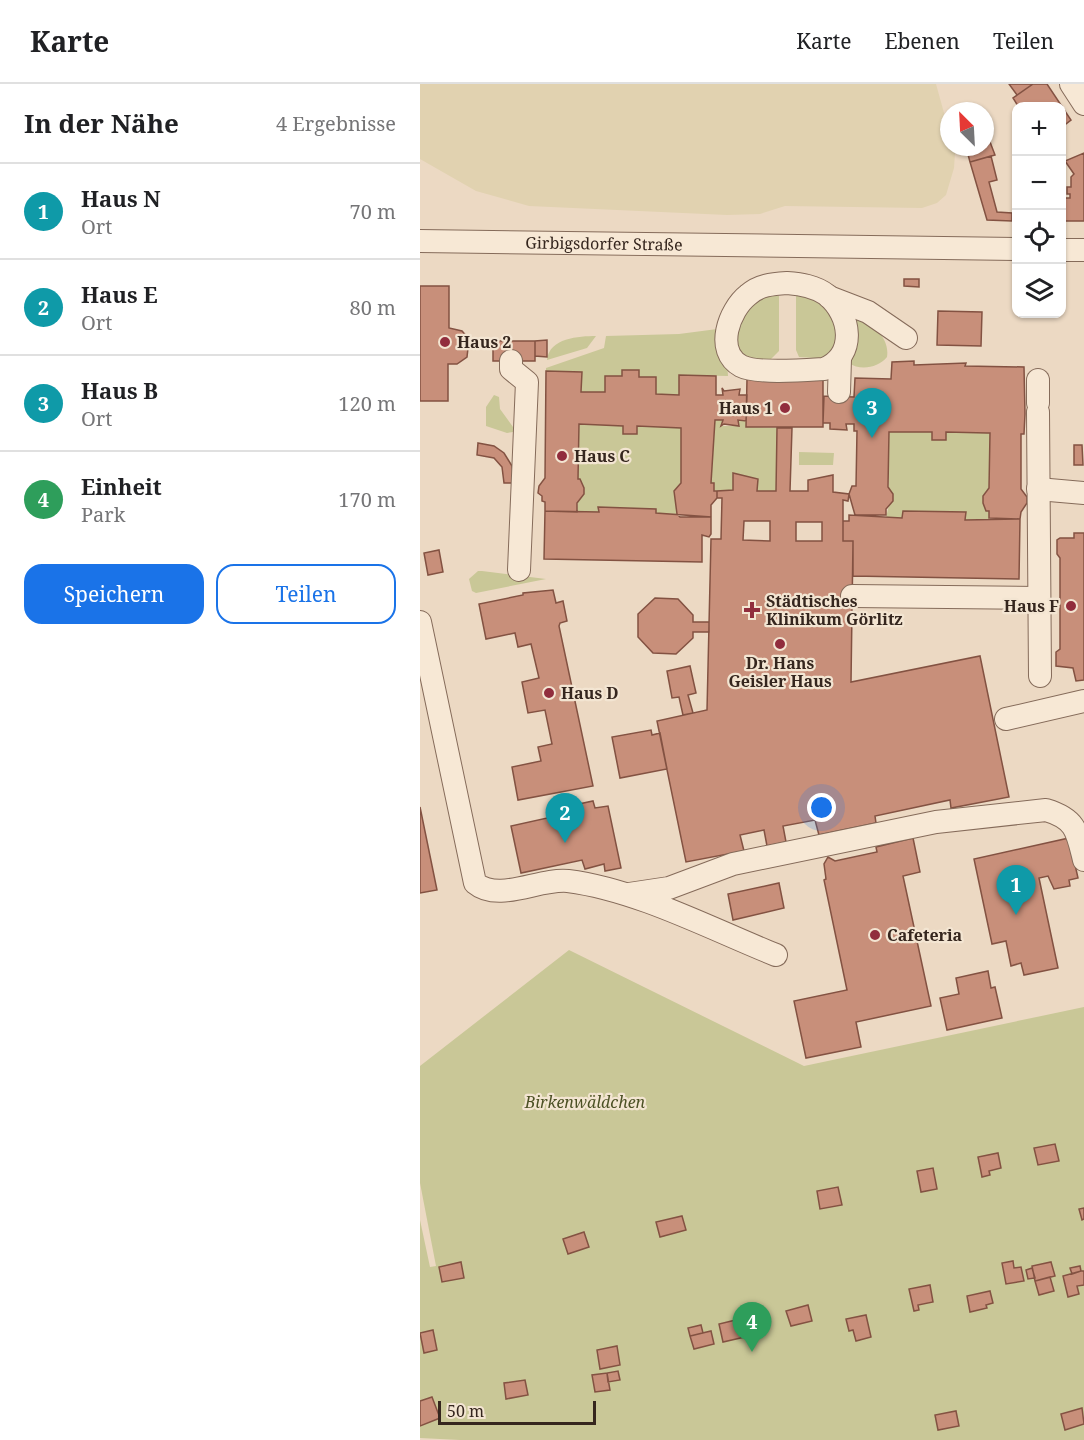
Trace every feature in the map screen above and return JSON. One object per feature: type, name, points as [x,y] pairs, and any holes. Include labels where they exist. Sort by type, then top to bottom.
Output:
[{"type":"street","points":[[1071,84],[1084,104]]},
{"type":"street","name":"Girbigsdorfer Straße","points":[[420,241],[1012,249]]},
{"type":"street","points":[[787,283],[788,247]]},
{"type":"street","points":[[1066,250],[1084,250]]},
{"type":"street","points":[[840,359],[824,369],[752,369],[739,365],[732,357],[727,344],[728,325],[739,303],[759,288],[787,283],[804,284],[829,297],[868,312],[906,338]]},
{"type":"street","points":[[829,297],[842,314],[846,325],[845,350],[840,359],[839,392]]},
{"type":"street","points":[[511,361],[511,369],[526,382],[519,570]]},
{"type":"street","points":[[1038,398],[1040,676]]},
{"type":"street","points":[[1038,489],[1084,493]]},
{"type":"street","points":[[852,596],[1039,598]]},
{"type":"street","points":[[420,622],[426,681],[452,778],[475,883],[483,890],[493,892],[546,881],[564,881],[627,894],[776,956]]},
{"type":"street","points":[[1006,719],[1084,701]]},
{"type":"street","points":[[627,894],[669,888],[733,864],[925,825],[1046,810],[1063,815],[1073,825],[1084,860]]},
{"type":"shaded area","points":[[420,84],[936,84],[941,102],[940,156],[955,156],[954,168],[946,195],[937,203],[922,208],[785,206],[760,214],[727,215],[529,206],[476,191],[420,159]]},
{"type":"green space","points":[[756,296],[779,296],[779,351],[770,360],[743,359],[731,337]]},
{"type":"green space","points":[[796,296],[820,296],[842,326],[831,359],[799,357],[796,350]]},
{"type":"green space","points":[[860,316],[880,333],[887,350],[887,357],[879,364],[863,368],[849,363],[853,319]]},
{"type":"green space","points":[[725,328],[728,376],[680,375],[679,395],[656,394],[656,377],[639,377],[638,370],[623,370],[622,376],[606,376],[605,392],[581,392],[582,372],[546,371],[546,368],[604,348],[606,336],[679,334]]},
{"type":"green space","points":[[596,336],[587,348],[547,360],[553,347],[559,343],[574,338]]},
{"type":"green space","points":[[494,395],[499,397],[500,409],[513,427],[513,432],[507,433],[486,426],[486,407]]},
{"type":"green space","points":[[715,420],[723,420],[721,426],[739,426],[738,420],[746,421],[747,427],[777,428],[776,491],[757,491],[758,479],[733,474],[733,490],[714,491],[714,483],[711,483]]},
{"type":"green space","points":[[579,424],[623,426],[623,434],[637,434],[637,426],[681,428],[681,483],[674,491],[677,514],[656,513],[656,509],[598,508],[599,512],[577,512],[580,479],[578,479]]},
{"type":"green space","points":[[889,432],[932,432],[932,440],[946,440],[946,432],[990,433],[989,488],[983,496],[983,503],[989,511],[989,521],[965,520],[965,512],[903,511],[902,518],[886,518],[889,505]]},
{"type":"green space","points":[[799,452],[834,453],[833,465],[799,465]]},
{"type":"green space","points":[[478,571],[546,579],[476,593],[472,591],[469,579]]},
{"type":"green space","name":"Birkenwäldchen","points":[[569,950],[804,1066],[1084,1007],[1084,1440],[460,1440],[420,1438],[420,1220],[430,1267],[436,1266],[420,1183],[420,1066]]},
{"type":"building","points":[[1009,84],[1033,84],[1017,95]]},
{"type":"building","points":[[1033,84],[1047,84],[1059,102],[1016,102],[1013,98]]},
{"type":"building","points":[[1066,112],[1071,120],[1066,124]]},
{"type":"building","points":[[1084,153],[1084,221],[1066,221],[1066,198],[1070,198],[1070,194],[1067,194],[1067,187],[1071,187],[1071,177],[1074,174],[1066,161]]},
{"type":"building","points":[[968,156],[991,156],[970,162]]},
{"type":"building","points":[[991,156],[997,180],[989,182],[997,212],[1012,213],[1012,221],[987,220],[970,162]]},
{"type":"building","points":[[904,279],[919,279],[919,287],[904,286]]},
{"type":"building","name":"Haus 2","points":[[420,286],[449,286],[449,328],[462,331],[469,339],[467,357],[457,364],[448,364],[448,401],[420,401]]},
{"type":"building","points":[[938,311],[982,312],[981,346],[937,345]]},
{"type":"building","points":[[547,340],[547,357],[535,356],[535,341]]},
{"type":"building","points":[[493,341],[535,341],[535,361],[493,361]]},
{"type":"building","points":[[914,361],[914,365],[966,363],[965,366],[1024,367],[1025,414],[1024,434],[1021,434],[1021,489],[1027,497],[1027,503],[1021,512],[1020,519],[989,518],[989,511],[986,511],[983,503],[983,496],[989,488],[990,433],[946,432],[946,440],[932,440],[932,432],[889,432],[888,487],[893,494],[893,501],[886,509],[886,515],[855,515],[849,494],[852,486],[856,486],[857,431],[854,431],[854,424],[846,424],[847,430],[830,429],[830,423],[823,423],[824,396],[854,397],[855,378],[891,379],[892,362]]},
{"type":"building","name":"Haus C","points":[[622,370],[639,370],[639,377],[656,377],[656,394],[679,395],[679,375],[716,376],[716,395],[723,395],[722,388],[724,391],[740,389],[739,395],[747,395],[746,421],[738,420],[739,426],[724,424],[721,426],[723,420],[715,420],[711,483],[714,483],[717,498],[711,505],[711,517],[680,517],[677,514],[674,491],[681,483],[681,428],[637,426],[637,434],[623,434],[623,426],[579,424],[578,479],[584,488],[584,494],[577,503],[577,512],[545,511],[545,502],[538,493],[539,486],[545,478],[546,371],[582,372],[581,392],[605,392],[605,376],[622,376]]},
{"type":"building","name":"Haus 1","points":[[823,378],[823,427],[746,427],[747,379]]},
{"type":"building","name":"Dr. Hans Geisler Haus","points":[[777,428],[792,428],[790,491],[808,491],[808,480],[833,475],[833,492],[849,494],[848,501],[843,500],[843,541],[853,541],[851,682],[980,656],[1009,797],[951,808],[950,800],[875,816],[876,823],[819,835],[815,820],[783,826],[786,842],[767,846],[764,830],[740,835],[744,851],[686,862],[657,721],[707,710],[711,539],[721,539],[722,498],[717,498],[717,491],[733,490],[733,473],[758,479],[757,491],[776,491]],"holes":[[[744,521],[770,521],[770,541],[743,540]],[[796,522],[822,522],[822,541],[796,541]]]},
{"type":"building","points":[[478,443],[494,446],[504,453],[512,466],[515,483],[504,483],[502,467],[494,458],[477,455]]},
{"type":"building","points":[[1074,445],[1082,445],[1083,465],[1074,465]]},
{"type":"building","name":"Haus C","points":[[598,507],[656,509],[656,513],[711,517],[711,534],[709,537],[702,535],[702,562],[544,559],[545,511],[599,512]]},
{"type":"building","points":[[903,511],[966,512],[965,520],[1020,519],[1019,579],[853,576],[853,541],[843,541],[843,521],[849,521],[849,515],[902,518]]},
{"type":"building","name":"Haus F","points":[[1074,533],[1084,533],[1084,680],[1076,681],[1073,668],[1056,666],[1056,652],[1060,649],[1060,558],[1057,554],[1057,540],[1074,538]]},
{"type":"building","points":[[439,550],[443,572],[428,575],[424,553]]},
{"type":"building","name":"Haus D","points":[[553,590],[556,603],[563,601],[567,621],[560,623],[559,626],[593,786],[518,800],[512,767],[541,761],[538,747],[552,744],[545,710],[528,713],[522,682],[539,678],[531,644],[518,647],[515,633],[486,639],[479,604],[523,595],[523,593]]},
{"type":"building","points":[[655,598],[678,599],[693,615],[693,622],[709,622],[709,632],[693,632],[693,638],[676,654],[653,653],[638,637],[638,614]]},
{"type":"building","points":[[690,666],[696,693],[688,695],[693,713],[683,715],[679,697],[672,698],[667,671]]},
{"type":"building","points":[[651,730],[652,735],[660,733],[667,769],[620,778],[612,737]]},
{"type":"building","points":[[593,801],[595,808],[608,806],[621,868],[605,871],[604,864],[585,869],[582,860],[521,873],[511,826],[561,815],[560,808]]},
{"type":"building","points":[[420,807],[437,890],[420,893]]},
{"type":"building","name":"Cafeteria","points":[[913,838],[920,872],[903,876],[931,1006],[856,1022],[861,1047],[806,1058],[794,1001],[847,990],[824,880],[826,879],[824,864],[828,857],[835,861],[877,852],[876,847]]},
{"type":"building","points":[[1069,838],[1078,878],[1069,880],[1070,886],[1054,889],[1048,876],[1039,878],[1058,968],[1024,975],[1021,963],[1011,966],[1006,941],[992,944],[974,859]]},
{"type":"building","points":[[779,883],[784,908],[733,920],[728,894]]},
{"type":"building","points":[[988,971],[991,988],[995,987],[1002,1018],[947,1030],[940,998],[959,994],[956,978]]},
{"type":"building","points":[[1055,1144],[1059,1161],[1038,1165],[1034,1148]]},
{"type":"building","points":[[998,1153],[1001,1168],[989,1171],[990,1175],[982,1177],[978,1157]]},
{"type":"building","points":[[933,1168],[937,1189],[921,1192],[917,1171]]},
{"type":"building","points":[[838,1187],[842,1205],[820,1209],[817,1191]]},
{"type":"building","points":[[1084,1208],[1084,1219],[1082,1220],[1079,1209]]},
{"type":"building","points":[[682,1216],[686,1230],[660,1237],[656,1222]]},
{"type":"building","points":[[584,1232],[589,1247],[568,1254],[563,1239]]},
{"type":"building","points":[[1013,1261],[1014,1268],[1021,1267],[1024,1281],[1006,1284],[1002,1263]]},
{"type":"building","points":[[461,1262],[464,1278],[442,1282],[439,1267]]},
{"type":"building","points":[[1051,1262],[1055,1276],[1035,1281],[1032,1266]]},
{"type":"building","points":[[1080,1266],[1081,1271],[1072,1274],[1070,1268]]},
{"type":"building","points":[[1032,1268],[1035,1278],[1028,1279],[1026,1270]]},
{"type":"building","points":[[1084,1271],[1084,1285],[1077,1286],[1079,1294],[1068,1297],[1063,1276]]},
{"type":"building","points":[[1050,1277],[1054,1291],[1039,1295],[1035,1281]]},
{"type":"building","points":[[930,1285],[933,1302],[918,1305],[919,1310],[914,1311],[909,1289]]},
{"type":"building","points":[[990,1291],[993,1303],[986,1305],[987,1308],[970,1312],[967,1296]]},
{"type":"building","points":[[808,1305],[812,1321],[791,1326],[786,1311]]},
{"type":"building","points":[[866,1315],[871,1337],[856,1341],[853,1330],[849,1331],[846,1319]]},
{"type":"building","points":[[740,1319],[745,1337],[723,1342],[719,1324]]},
{"type":"building","points":[[701,1325],[703,1333],[690,1336],[688,1328]]},
{"type":"building","points":[[433,1330],[437,1350],[424,1353],[420,1333]]},
{"type":"building","points":[[711,1331],[714,1344],[694,1349],[690,1336]]},
{"type":"building","points":[[617,1346],[620,1365],[600,1369],[597,1350]]},
{"type":"building","points":[[618,1371],[620,1380],[608,1382],[607,1373]]},
{"type":"building","points":[[607,1373],[610,1390],[595,1392],[592,1375]]},
{"type":"building","points":[[525,1380],[528,1395],[506,1399],[504,1383]]},
{"type":"building","points":[[432,1397],[440,1418],[420,1426],[420,1401]]},
{"type":"building","points":[[1082,1408],[1084,1424],[1065,1430],[1061,1414]]},
{"type":"building","points":[[956,1411],[959,1426],[938,1430],[935,1415]]},
{"type":"place","name":"Haus 2","points":[[445,342]]},
{"type":"place","name":"Haus 1","points":[[785,408]]},
{"type":"place","name":"Haus B","points":[[872,438]]},
{"type":"place","name":"Haus C","points":[[562,456]]},
{"type":"place","name":"Haus F","points":[[1071,606]]},
{"type":"place","name":"Städtisches Klinikum Görlitz","points":[[752,610]]},
{"type":"place","name":"Dr. Hans Geisler Haus","points":[[780,644]]},
{"type":"place","name":"Haus D","points":[[549,693]]},
{"type":"place","name":"Haus E","points":[[565,843]]},
{"type":"place","name":"Haus N","points":[[1016,915]]},
{"type":"place","name":"Cafeteria","points":[[875,935]]},
{"type":"place","name":"Einheit","points":[[752,1352]]}]
